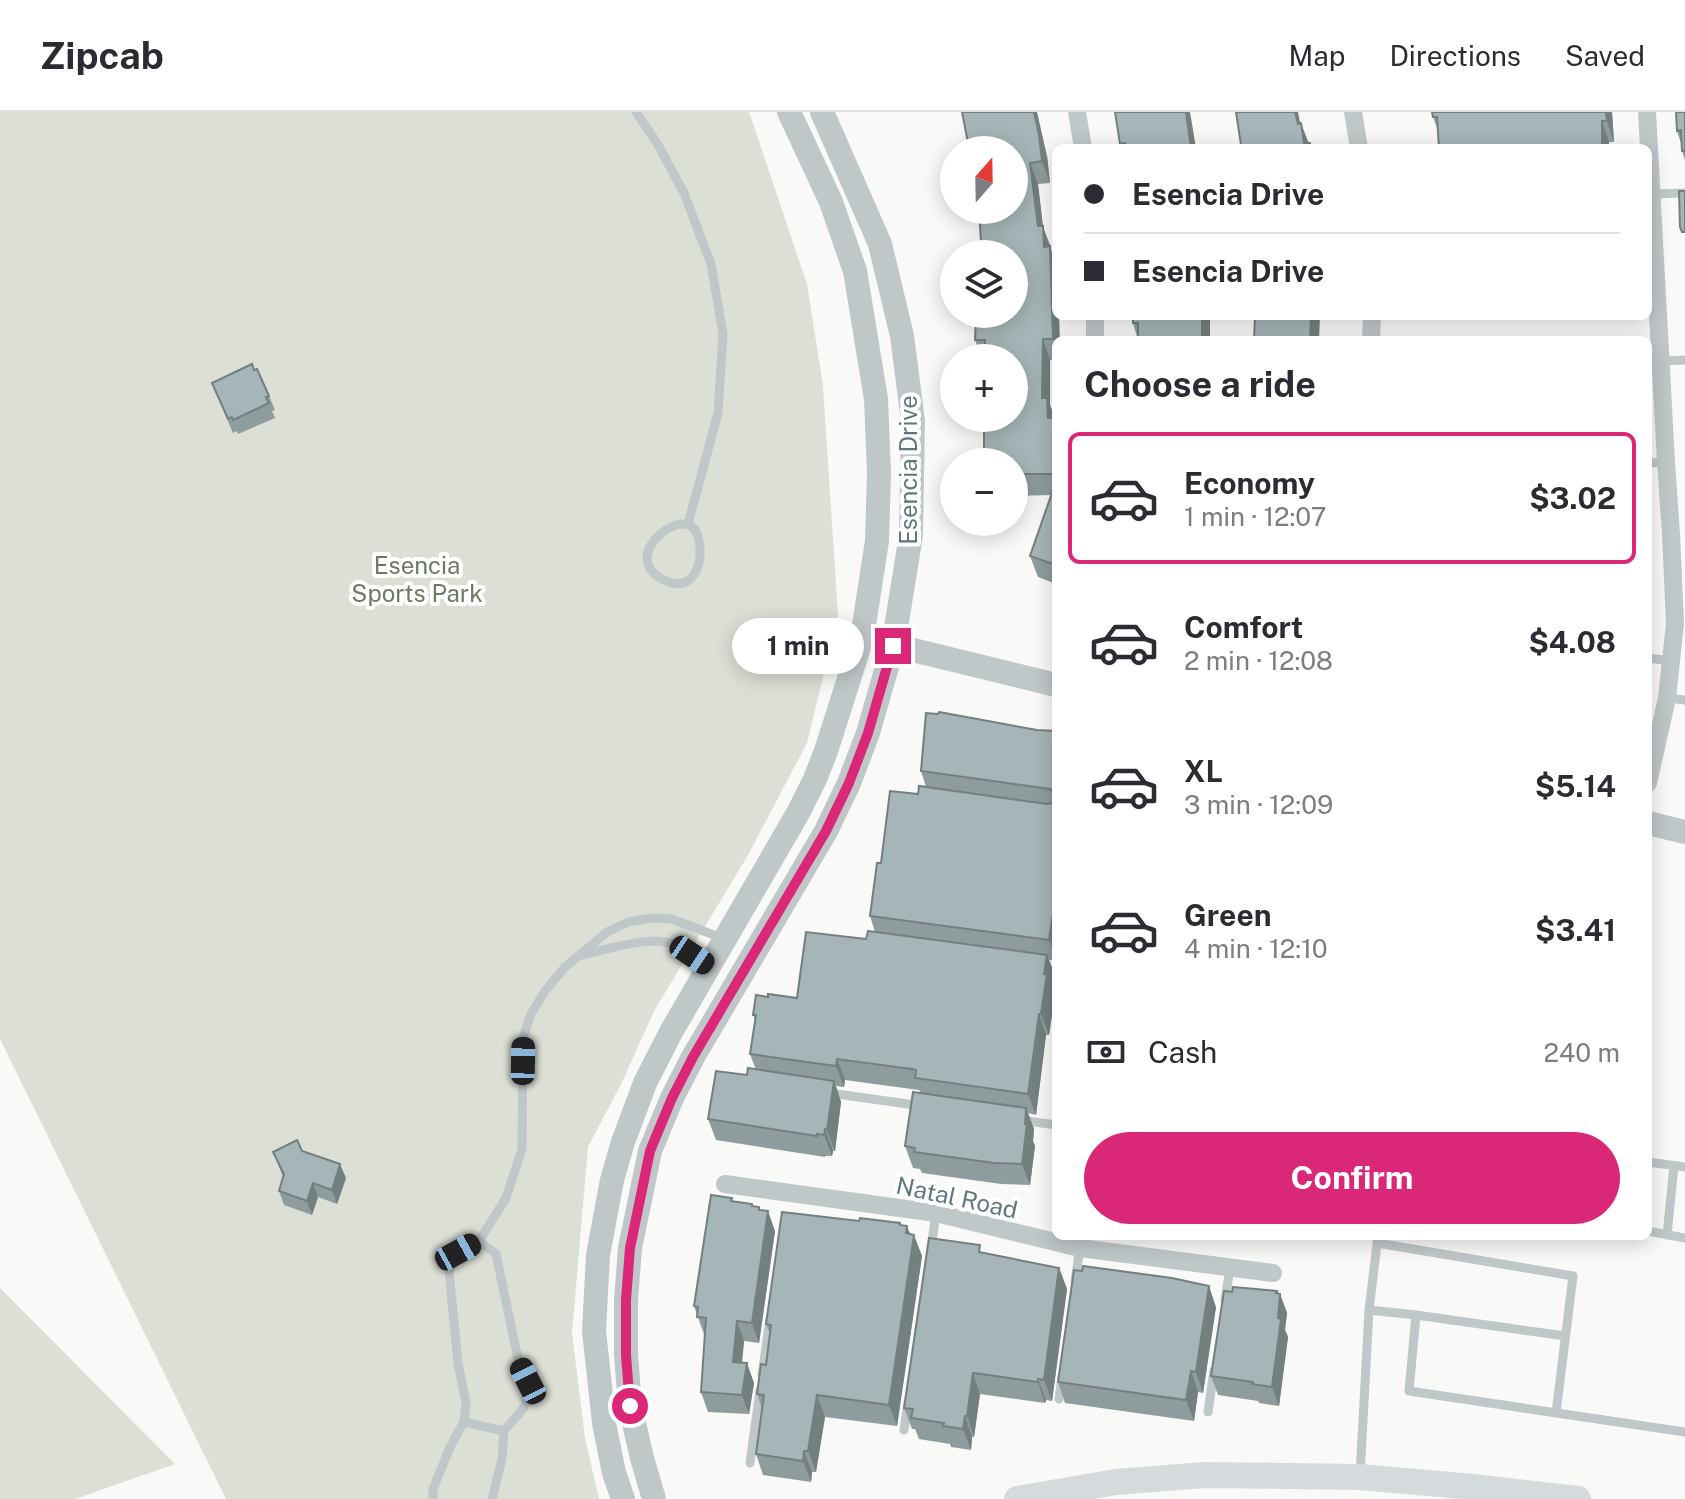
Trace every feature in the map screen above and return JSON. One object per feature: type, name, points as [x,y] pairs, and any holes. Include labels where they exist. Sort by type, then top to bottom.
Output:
[{"type":"main road","points":[[1017,1499],[1116,1482],[1204,1475],[1360,1477],[1578,1499]]},
{"type":"street","name":"Esencia Drive","points":[[623,1499],[614,1473],[604,1423],[594,1331],[598,1255],[612,1180],[645,1083],[815,779],[862,638],[877,541],[879,473],[876,399],[855,271],[831,202],[789,112]]},
{"type":"street","name":"Esencia Drive","points":[[654,1499],[630,1406],[626,1355],[630,1248],[650,1151],[693,1057],[826,831],[849,783],[868,733],[893,646],[911,535],[913,421],[902,336],[880,244],[822,112]]},
{"type":"street","points":[[1077,112],[1082,144]]},
{"type":"street","points":[[1353,112],[1358,144]]},
{"type":"street","points":[[1647,112],[1648,144]]},
{"type":"street","points":[[1652,194],[1662,361],[1657,463],[1678,534],[1672,661],[1676,699],[1652,771]]},
{"type":"street","points":[[862,638],[1052,684]]},
{"type":"street","points":[[1652,824],[1685,832]]},
{"type":"street","name":"Natal Road","points":[[725,1184],[787,1200],[936,1213],[1052,1239]]},
{"type":"street","name":"Natal Road","points":[[1058,1240],[1080,1248],[1273,1273]]},
{"type":"lane","points":[[636,112],[684,193],[711,264],[723,334],[718,413],[688,524]]},
{"type":"lane","points":[[1652,194],[1685,193]]},
{"type":"lane","points":[[1662,361],[1685,360]]},
{"type":"lane","points":[[688,524],[699,543],[695,573],[686,583],[666,581],[649,567],[651,543],[670,526],[688,524]]},
{"type":"lane","points":[[1652,658],[1672,661]]},
{"type":"lane","points":[[433,1499],[433,1489],[464,1422],[466,1403],[458,1363],[449,1271],[458,1252],[479,1241],[506,1198],[522,1149],[523,1038],[531,1014],[564,968],[607,932],[628,922],[672,919],[726,939]]},
{"type":"lane","points":[[577,956],[655,941],[676,945],[708,966]]},
{"type":"lane","points":[[823,1092],[931,1107]]},
{"type":"lane","points":[[1006,1118],[1052,1124]]},
{"type":"lane","points":[[1652,1162],[1680,1166],[1667,1235]]},
{"type":"lane","points":[[929,1259],[936,1213]]},
{"type":"lane","points":[[1652,1232],[1685,1238]]},
{"type":"lane","points":[[1360,1477],[1369,1310],[1377,1240],[1573,1276],[1556,1413]]},
{"type":"lane","points":[[479,1241],[496,1254],[519,1364],[528,1381],[528,1400],[504,1431],[502,1459],[492,1499]]},
{"type":"lane","points":[[1073,1294],[1080,1248]]},
{"type":"lane","points":[[1223,1311],[1230,1268]]},
{"type":"lane","points":[[1369,1310],[1565,1336]]},
{"type":"lane","points":[[750,1463],[771,1313]]},
{"type":"lane","points":[[1416,1315],[1409,1391],[1685,1432]]},
{"type":"lane","points":[[1208,1412],[1217,1354]]},
{"type":"lane","points":[[1059,1399],[1063,1369]]},
{"type":"lane","points":[[904,1430],[908,1399]]},
{"type":"lane","points":[[464,1422],[504,1431]]},
{"type":"green space","name":"Esencia Sports Park","points":[[0,112],[749,112],[807,284],[823,386],[838,616],[807,743],[747,857],[654,1011],[588,1147],[572,1333],[585,1438],[599,1499],[226,1499],[0,1039]]},
{"type":"green space","points":[[0,1288],[175,1464],[75,1499],[0,1499]]},
{"type":"building","points":[[962,112],[1034,112],[1042,161],[1030,163],[1038,226],[1043,226],[1044,247],[1050,246],[1053,336],[1052,339],[1043,339],[1042,398],[1047,398],[1048,418],[1052,418],[1052,474],[1028,474],[1028,448],[984,448],[984,432],[1028,432],[1028,344],[985,344],[985,340],[975,340],[976,328],[1028,328],[1028,240],[981,240],[980,224],[1028,224],[1028,136],[967,136]]},
{"type":"building","points":[[1115,112],[1186,112],[1190,144],[1120,144]]},
{"type":"building","points":[[1236,112],[1295,112],[1298,124],[1301,123],[1304,143],[1310,143],[1310,144],[1241,144]]},
{"type":"building","points":[[1432,112],[1606,112],[1607,121],[1602,121],[1602,144],[1439,144],[1437,117],[1433,117]]},
{"type":"building","points":[[1676,112],[1685,112],[1685,151],[1682,151],[1681,130],[1677,131]]},
{"type":"building","points":[[1679,191],[1685,191],[1685,232],[1680,227]]},
{"type":"building","points":[[1133,320],[1202,320],[1202,336],[1138,336],[1138,323],[1133,323]]},
{"type":"building","points":[[1255,320],[1311,320],[1310,336],[1254,336]]},
{"type":"building","points":[[252,364],[269,396],[266,397],[269,403],[233,420],[232,417],[228,419],[212,383]]},
{"type":"building","points":[[1052,493],[1052,564],[1030,556]]},
{"type":"building","points":[[926,713],[1052,731],[1052,791],[921,771]]},
{"type":"building","points":[[919,786],[1052,803],[1052,920],[1049,940],[870,916],[877,863],[881,863],[890,791],[918,794]]},
{"type":"building","points":[[868,931],[1047,955],[1044,974],[1047,974],[1028,1094],[915,1078],[916,1070],[912,1069],[837,1059],[836,1066],[750,1054],[756,995],[797,998],[806,932],[866,939]]},
{"type":"building","points":[[748,1068],[834,1081],[824,1135],[708,1119],[716,1071],[747,1075]]},
{"type":"building","points":[[913,1092],[1026,1108],[1022,1164],[914,1152],[915,1148],[905,1146]]},
{"type":"building","points":[[297,1140],[302,1151],[340,1164],[332,1190],[313,1183],[307,1201],[279,1191],[284,1174],[273,1152]]},
{"type":"building","points":[[711,1195],[732,1198],[731,1201],[752,1204],[759,1210],[768,1211],[752,1323],[737,1321],[733,1362],[747,1363],[742,1395],[701,1392],[706,1318],[697,1317],[698,1307],[694,1306]]},
{"type":"building","points":[[782,1212],[900,1223],[907,1226],[906,1233],[914,1235],[889,1405],[817,1395],[808,1451],[804,1451],[803,1461],[756,1454],[764,1395],[757,1394],[761,1364],[766,1365],[771,1325],[766,1324]]},
{"type":"building","points":[[929,1238],[980,1245],[979,1252],[1059,1268],[1044,1380],[1038,1379],[1038,1382],[973,1373],[963,1429],[911,1418],[913,1409],[904,1408]]},
{"type":"building","points":[[1083,1266],[1209,1286],[1196,1372],[1191,1371],[1186,1400],[1058,1382],[1074,1270],[1082,1271]]},
{"type":"building","points":[[1233,1287],[1277,1291],[1280,1294],[1278,1318],[1281,1319],[1272,1387],[1211,1376],[1224,1291],[1232,1292]]},
{"type":"route","points":[[630,1406],[626,1355],[630,1248],[650,1151],[693,1057],[826,831],[868,733],[893,646]]}]
